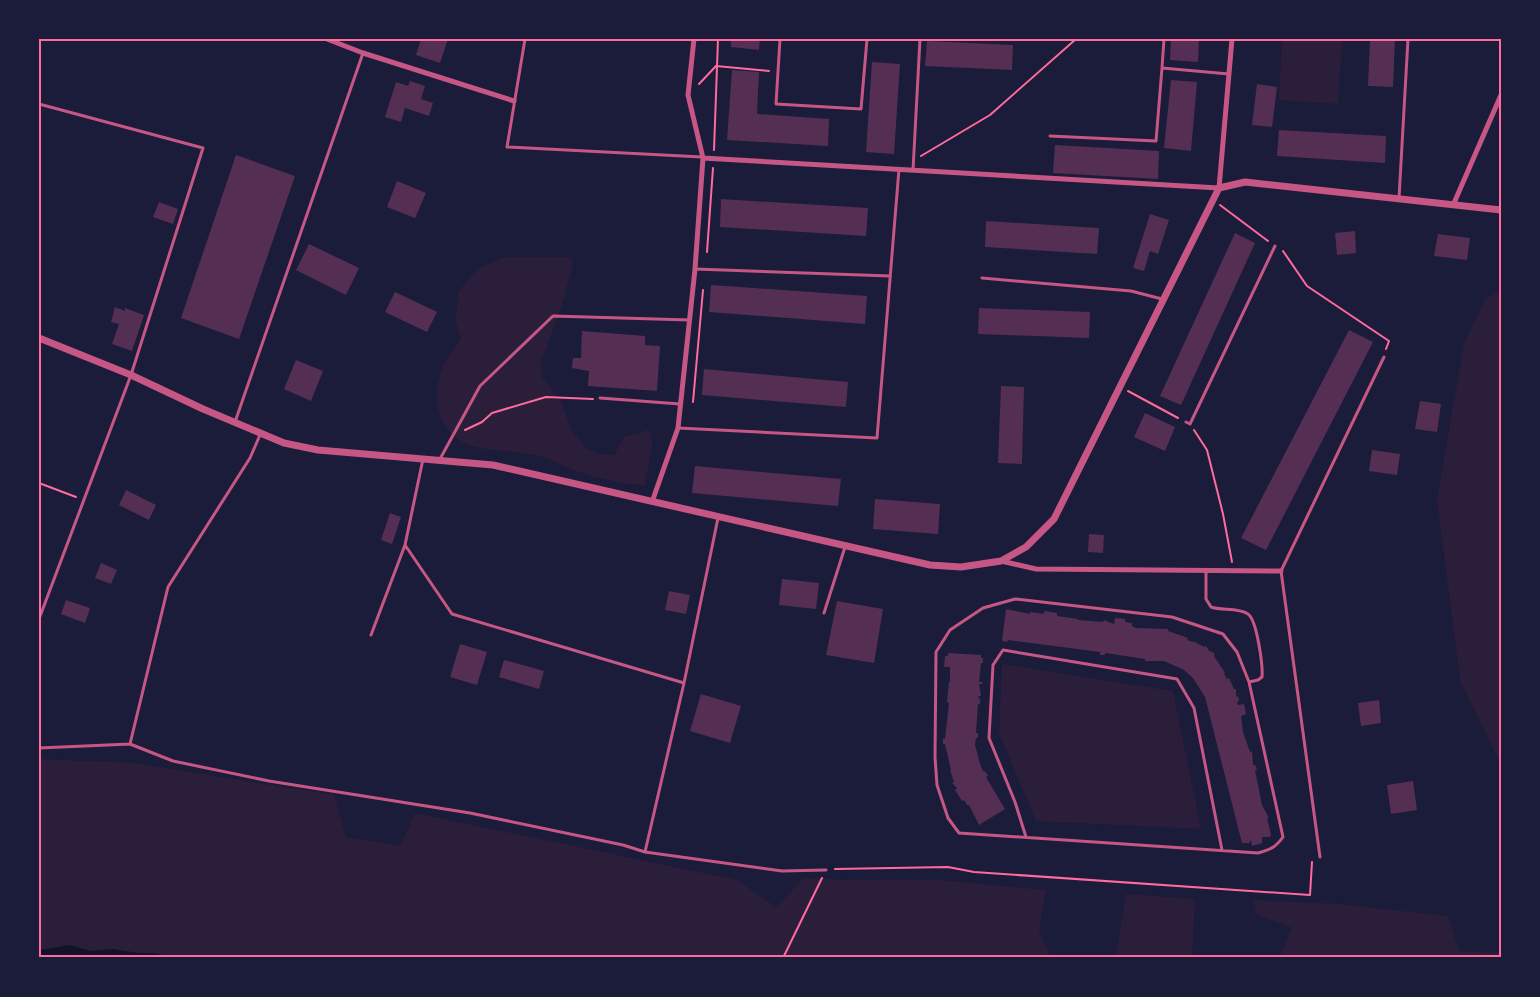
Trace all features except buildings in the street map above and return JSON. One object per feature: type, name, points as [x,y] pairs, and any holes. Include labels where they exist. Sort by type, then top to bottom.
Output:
[{"type":"street","points":[[329,39],[363,53],[514,101]]},
{"type":"street","points":[[652,502],[678,428],[695,269],[703,158],[688,95],[694,39]]},
{"type":"street","points":[[39,338],[131,375],[284,443],[318,450],[493,465],[930,565],[960,567],[1001,561],[1026,547],[1054,519],[1219,188],[1232,39]]},
{"type":"street","points":[[1454,203],[1501,94]]},
{"type":"street","points":[[703,158],[1219,188],[1245,182],[1454,203],[1501,210]]},
{"type":"street","points":[[1001,561],[1036,569],[1281,571]]},
{"type":"lane","points":[[525,39],[507,147],[703,158]]},
{"type":"lane","points":[[780,39],[776,104],[861,109],[867,39]]},
{"type":"lane","points":[[913,170],[920,39]]},
{"type":"lane","points":[[1050,136],[1156,141],[1164,39]]},
{"type":"lane","points":[[1399,198],[1408,39]]},
{"type":"lane","points":[[235,422],[363,53]]},
{"type":"lane","points":[[1162,68],[1229,74]]},
{"type":"lane","points":[[39,104],[203,148],[131,375],[39,619]]},
{"type":"lane","points":[[678,428],[877,438],[899,169]]},
{"type":"lane","points":[[1188,423],[1275,246]]},
{"type":"lane","points":[[695,269],[890,276]]},
{"type":"lane","points":[[982,278],[1131,291],[1163,299]]},
{"type":"lane","points":[[439,461],[480,386],[553,316],[690,320]]},
{"type":"lane","points":[[1320,857],[1281,571],[1384,357]]},
{"type":"lane","points":[[600,398],[680,404]]},
{"type":"lane","points":[[130,744],[168,587],[250,458],[260,434]]},
{"type":"lane","points":[[371,635],[405,545],[423,459]]},
{"type":"lane","points":[[645,852],[684,682],[718,518]]},
{"type":"lane","points":[[405,545],[452,614],[684,682]]},
{"type":"lane","points":[[824,613],[845,547]]},
{"type":"lane","points":[[1206,570],[1206,599],[1210,607],[1247,613],[1252,618],[1263,671],[1262,677],[1249,682]]},
{"type":"lane","points":[[1015,599],[1172,617],[1223,634],[1237,652],[1249,682],[1283,837],[1278,844],[1270,850],[1258,853],[1026,837],[959,832],[948,818],[936,776],[935,687],[936,652],[950,630],[984,608],[1015,599]]},
{"type":"lane","points":[[1026,837],[1015,802],[989,738],[993,665],[1003,650],[1177,679],[1194,708],[1222,850]]},
{"type":"lane","points":[[39,748],[130,744],[184,764],[269,781],[470,813],[623,845],[645,852],[782,872],[826,870]]},
{"type":"path","points":[[913,160],[990,115],[1076,39]]},
{"type":"path","points":[[688,95],[716,66],[778,72]]},
{"type":"path","points":[[1213,200],[1282,250],[1307,286],[1389,341],[1384,357]]},
{"type":"path","points":[[1120,386],[1188,423],[1207,450],[1223,514],[1233,570]]},
{"type":"path","points":[[452,437],[482,422],[492,413],[523,403],[546,397],[580,400],[600,398]]},
{"type":"path","points":[[39,483],[84,500]]},
{"type":"path","points":[[783,958],[826,870],[948,867],[974,872],[1310,895],[1312,861],[1320,857]]},
{"type":"shaded area","points":[[1282,39],[1342,39],[1338,104],[1279,100]]},
{"type":"shaded area","points":[[504,257],[570,257],[573,263],[564,299],[541,362],[542,377],[560,399],[572,431],[587,449],[600,454],[614,455],[624,437],[649,430],[652,449],[645,486],[591,476],[540,456],[472,446],[450,432],[443,422],[437,399],[438,386],[445,362],[461,339],[455,320],[459,291],[477,269]]},
{"type":"shaded area","points":[[1501,291],[1501,765],[1460,680],[1437,499],[1464,344],[1485,299]]},
{"type":"shaded area","points":[[1002,664],[1173,691],[1201,829],[1036,821],[999,733]]},
{"type":"shaded area","points":[[39,759],[134,763],[334,795],[346,837],[400,846],[415,813],[737,880],[776,907],[804,878],[938,880],[1046,890],[1039,931],[1051,958],[39,958]]},
{"type":"shaded area","points":[[1126,894],[1195,899],[1192,958],[1116,958]]},
{"type":"shaded area","points":[[1254,900],[1339,904],[1448,916],[1459,951],[1501,953],[1501,958],[1279,958],[1292,928],[1256,914]]},
{"type":"shaded area","points":[[70,945],[91,951],[112,949],[154,953],[175,958],[39,958],[39,950]]}]
